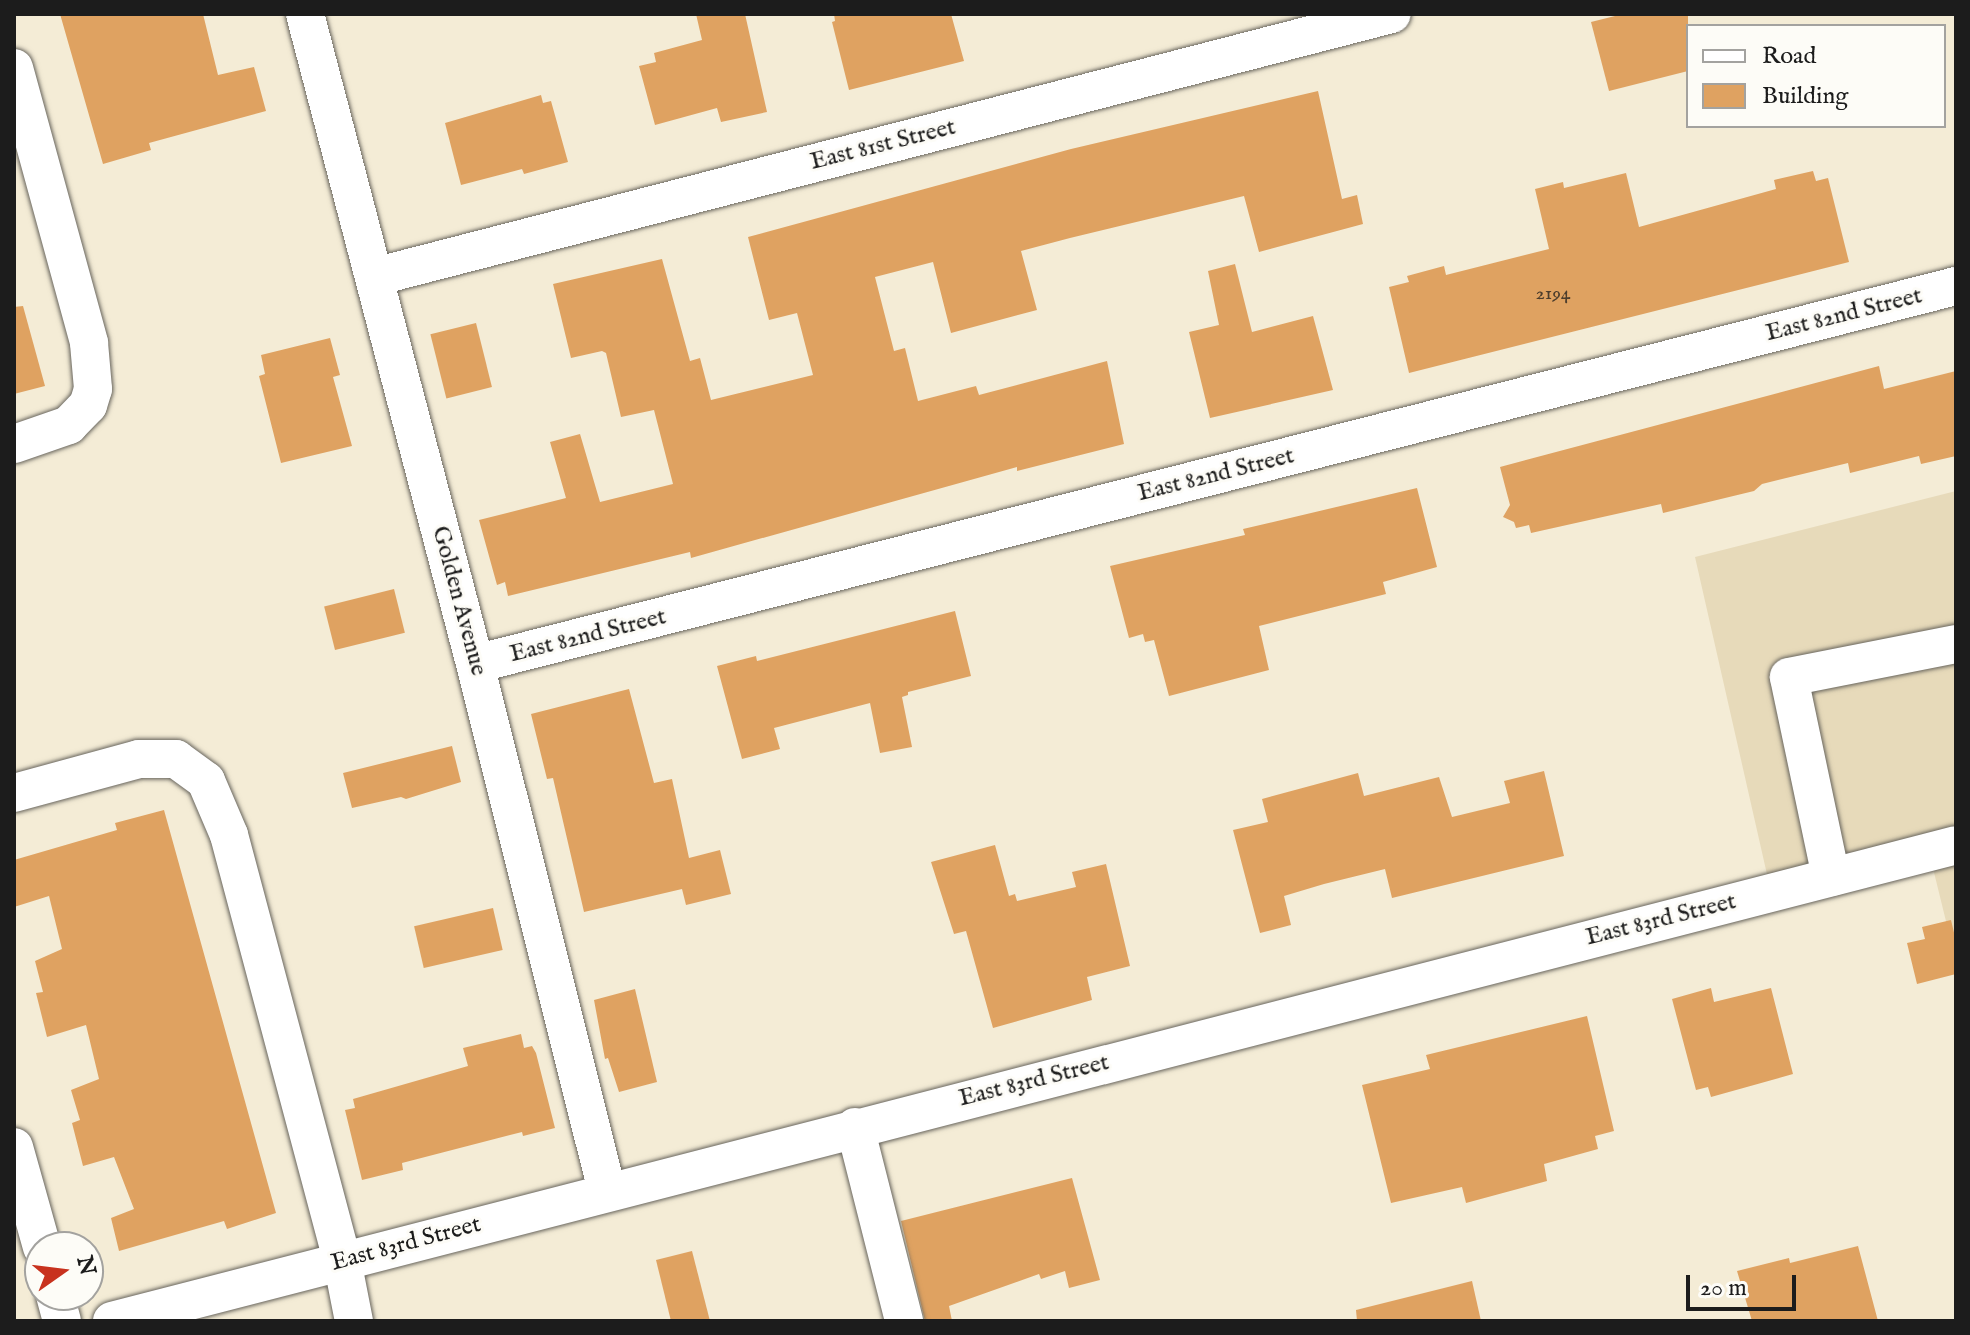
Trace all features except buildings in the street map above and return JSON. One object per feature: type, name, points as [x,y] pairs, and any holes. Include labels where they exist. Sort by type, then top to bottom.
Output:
[{"type":"street","name":"Golden Avenue","points":[[305,14],[475,664],[607,1191]]},
{"type":"street","name":"East 81st Street","points":[[374,277],[1392,14]]},
{"type":"street","points":[[14,68],[89,343],[93,389],[88,405],[69,425],[14,444]]},
{"type":"street","name":"East 82nd Street","points":[[475,664],[1956,286]]},
{"type":"street","points":[[1831,877],[1789,677],[1956,644]]},
{"type":"street","points":[[14,793],[139,759],[176,759],[206,781],[229,835],[342,1260],[354,1321]]},
{"type":"street","name":"East 83rd Street","points":[[112,1321],[1956,845]]},
{"type":"street","points":[[855,1127],[904,1321]]},
{"type":"street","points":[[14,1147],[38,1231]]},
{"type":"shaded area","points":[[1956,491],[1956,962],[1929,852],[1771,892],[1695,557]]}]
